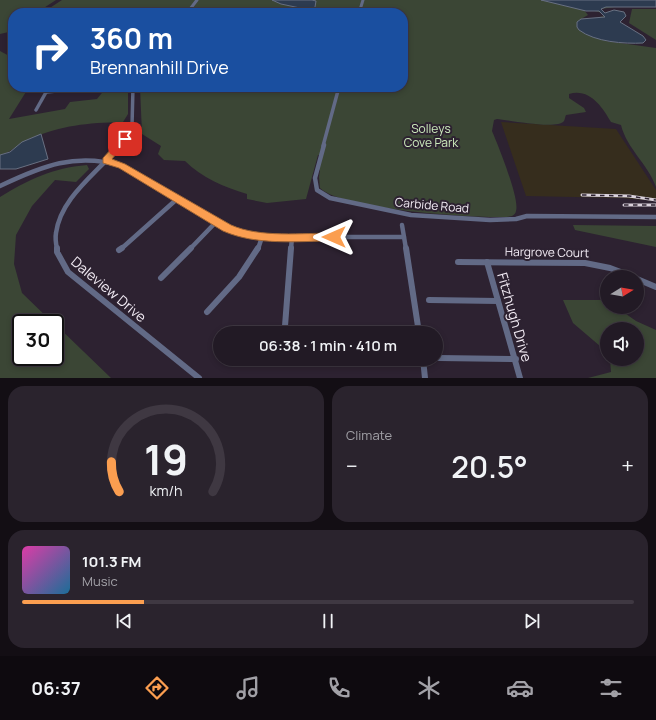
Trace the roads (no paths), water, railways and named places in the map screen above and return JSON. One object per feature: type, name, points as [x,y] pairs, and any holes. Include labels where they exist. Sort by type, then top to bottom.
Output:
[{"type":"street","points":[[191,8],[198,0]]},
{"type":"street","points":[[36,110],[47,92]]},
{"type":"street","name":"Daleview Drive","points":[[133,92],[132,126],[125,139],[64,208],[56,230],[54,242],[61,264],[68,272],[199,378]]},
{"type":"street","name":"Carbide Road","points":[[338,92],[315,178],[317,190],[330,198],[391,212],[482,220],[503,220],[527,216],[656,217]]},
{"type":"street","points":[[0,186],[32,171],[57,163],[86,159],[106,160],[122,166],[216,222],[237,232],[262,237],[404,237]]},
{"type":"street","points":[[119,250],[177,199]]},
{"type":"street","points":[[161,278],[216,222]]},
{"type":"street","points":[[402,225],[418,326]]},
{"type":"street","points":[[207,312],[252,258],[262,237]]},
{"type":"street","points":[[286,326],[292,237]]},
{"type":"street","name":"Hargrove Court","points":[[458,262],[597,264],[614,270]]},
{"type":"street","name":"Fitzhugh Drive","points":[[487,262],[516,359],[520,378]]},
{"type":"street","points":[[644,281],[656,287]]},
{"type":"street","points":[[429,300],[498,301]]},
{"type":"street","points":[[443,358],[516,359]]},
{"type":"street","points":[[424,366],[425,378]]},
{"type":"water","points":[[272,0],[316,1],[315,8],[300,8],[281,4]]},
{"type":"water","points":[[541,0],[656,0],[656,7],[606,7],[601,9],[605,13],[614,10],[624,12],[626,16],[620,22],[643,36],[646,40],[643,43],[627,43],[601,40],[579,30],[577,27],[577,22],[581,19],[605,17],[599,11],[586,11]]},
{"type":"water","points":[[41,134],[48,159],[16,169],[0,169],[0,155],[10,152],[22,142]]},
{"type":"railway","points":[[582,195],[629,196],[656,200]]},
{"type":"railway","points":[[624,205],[656,205]]},
{"type":"park label","name":"Solleys Cove Park","points":[[431,135]]}]
